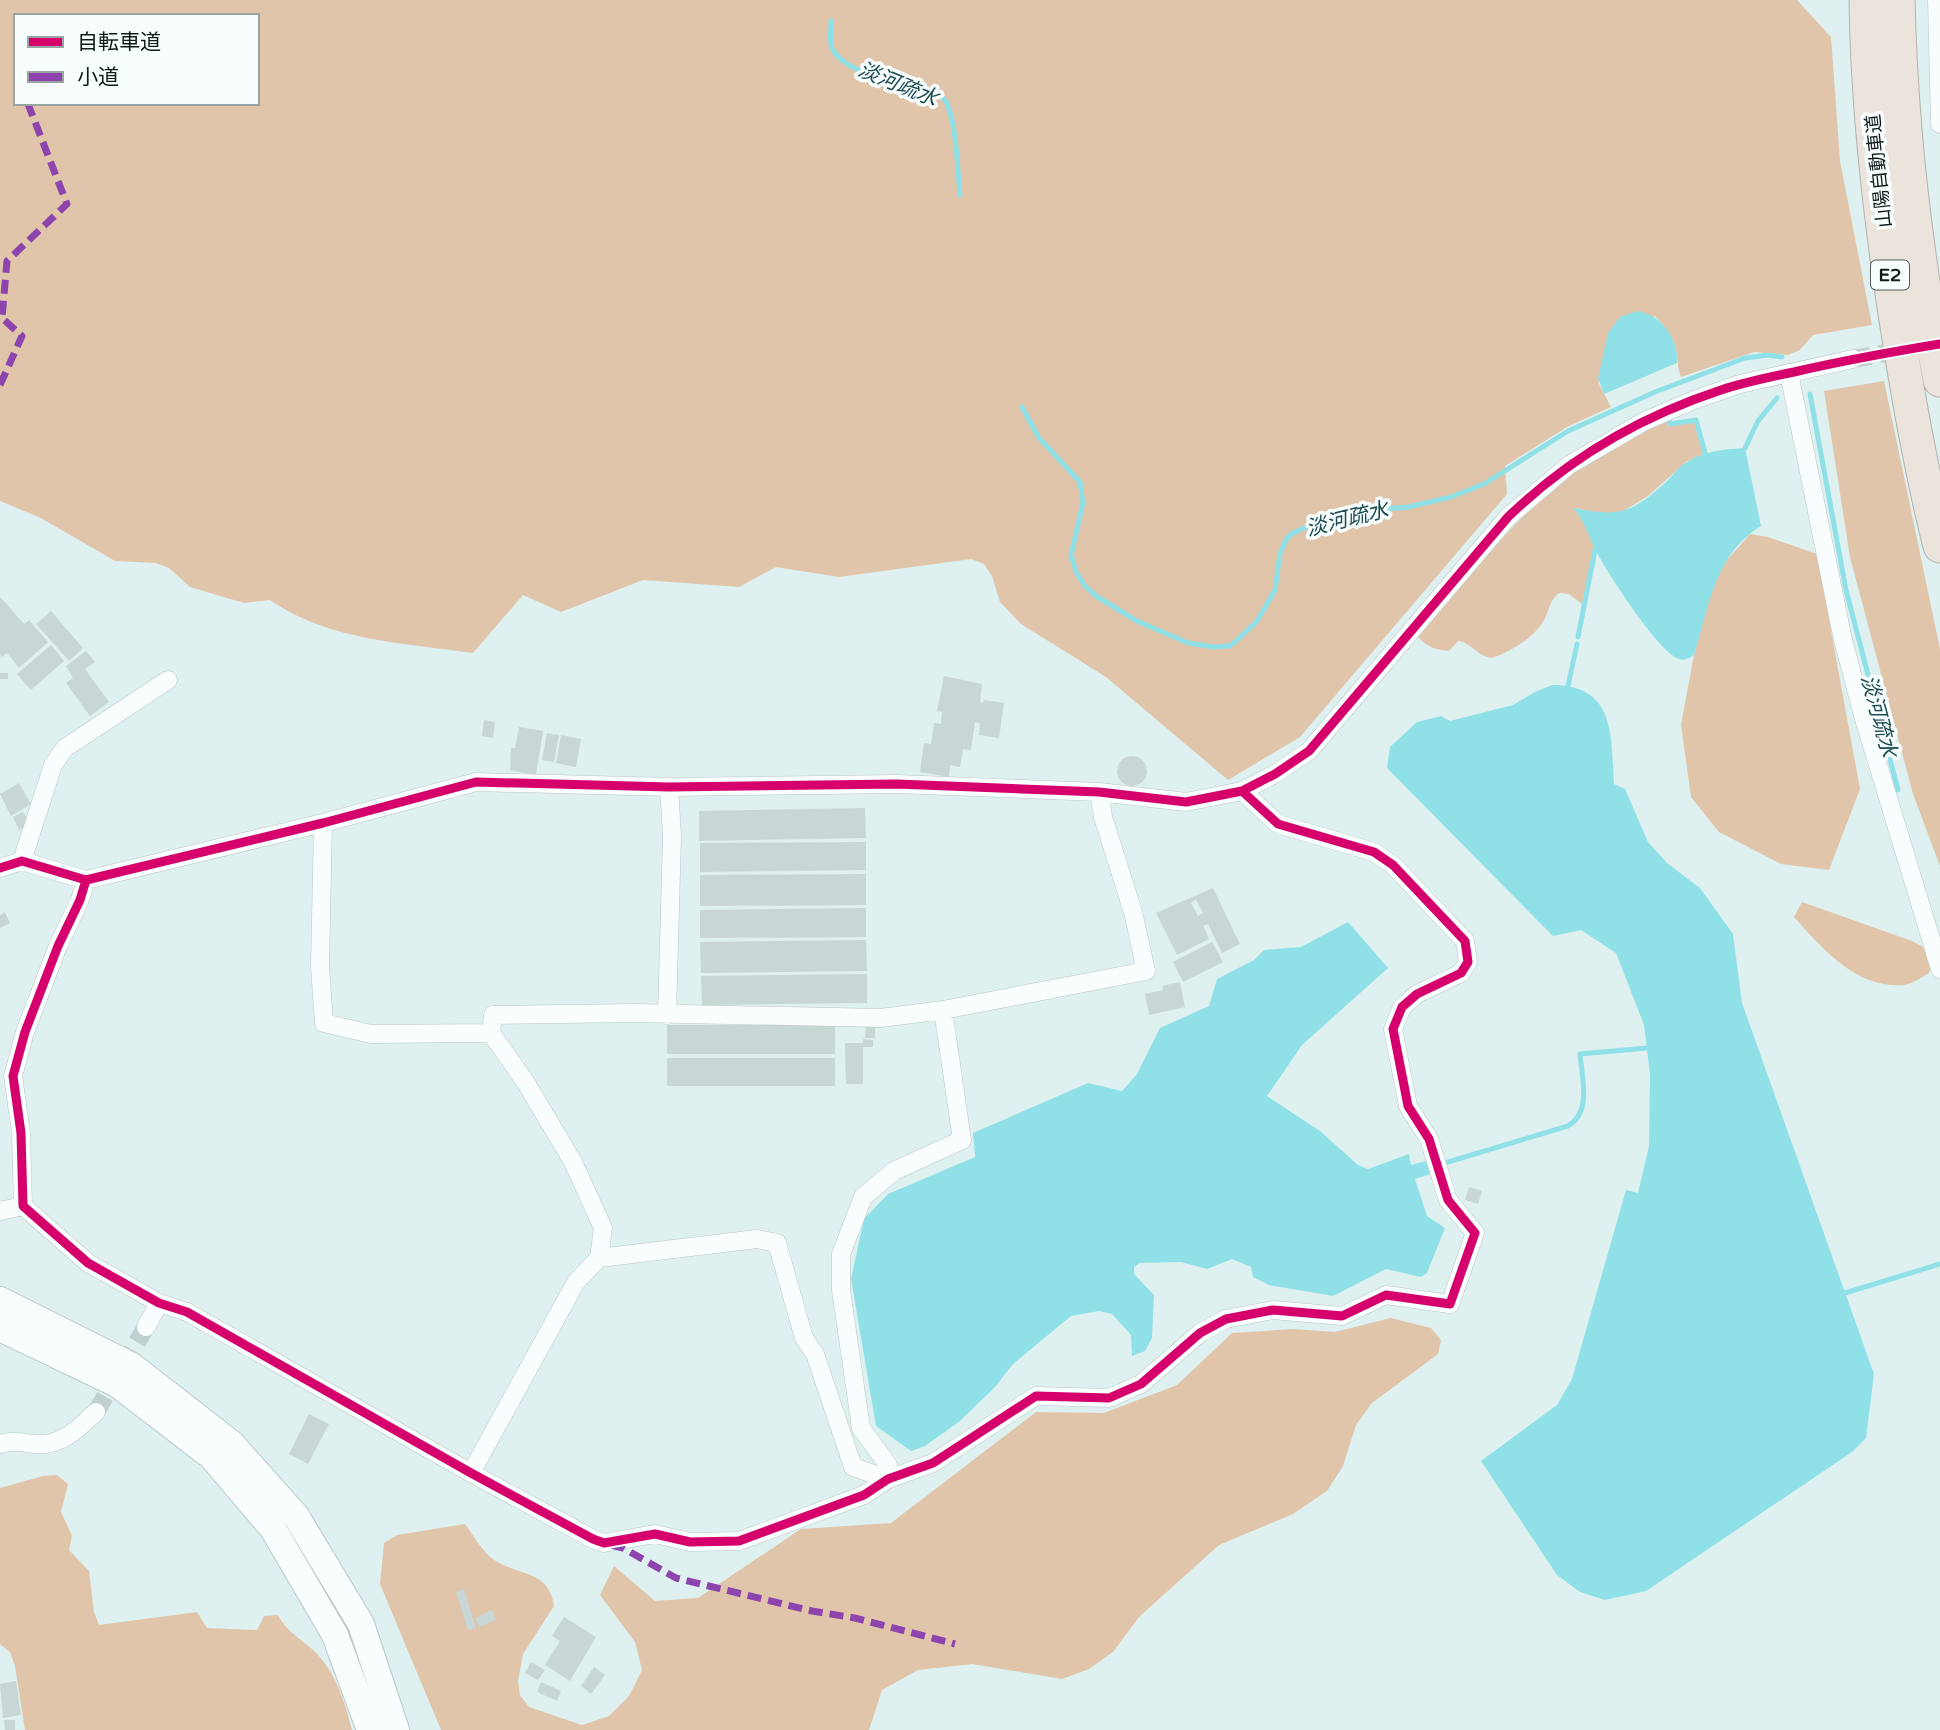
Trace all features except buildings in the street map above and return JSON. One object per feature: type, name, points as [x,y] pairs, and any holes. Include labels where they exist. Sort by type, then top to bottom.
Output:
[{"type":"highway","name":"山陽自動車道","points":[[1866,0],[1872,120],[1886,254],[1918,448],[1940,546]]},
{"type":"highway","name":"山陽自動車道","points":[[1898,0],[1905,118],[1916,226],[1940,380]]},
{"type":"street","points":[[1937,0],[1940,124]]},
{"type":"street","points":[[0,868],[22,861],[86,880],[323,823],[476,782],[669,787],[897,784],[1099,792],[1186,802],[1242,790],[1275,774],[1309,751],[1508,517],[1569,465],[1608,440],[1665,411],[1721,390],[1853,359]]},
{"type":"street","points":[[1789,373],[1847,653],[1864,719],[1940,969]]},
{"type":"street","points":[[22,861],[53,765],[65,748],[168,680]]},
{"type":"street","points":[[667,1015],[672,836],[669,787]]},
{"type":"street","points":[[86,880],[25,1032],[13,1076],[21,1133],[23,1206],[88,1263],[159,1303],[187,1312],[593,1539],[604,1543],[655,1534],[691,1542],[739,1541],[864,1495],[888,1479],[933,1463],[1035,1396],[1109,1398],[1141,1384],[1200,1333],[1226,1319],[1273,1310],[1342,1316],[1386,1295],[1450,1304],[1475,1233],[1448,1200],[1429,1139],[1408,1106],[1393,1029],[1402,1006],[1417,994],[1461,973],[1468,962],[1465,942],[1393,865],[1374,852],[1278,824],[1242,790]]},
{"type":"street","points":[[600,1258],[603,1228],[573,1162],[526,1083],[491,1033],[494,1015],[634,1013],[881,1018],[943,1010],[1146,971],[1133,912],[1103,817],[1099,792]]},
{"type":"street","points":[[323,823],[320,967],[324,1023],[371,1034],[491,1033]]},
{"type":"street","points":[[888,1479],[888,1465],[861,1428],[841,1290],[841,1254],[863,1197],[894,1171],[962,1140],[943,1010]]},
{"type":"street","points":[[0,1210],[23,1206]]},
{"type":"street","points":[[471,1473],[576,1282],[600,1258],[757,1239],[777,1243],[804,1338],[815,1354],[853,1467],[888,1479]]},
{"type":"street","points":[[0,1300],[132,1366],[231,1443],[296,1516],[361,1624],[397,1730]]},
{"type":"street","points":[[146,1326],[159,1303]]},
{"type":"street","points":[[0,1328],[117,1384],[212,1457],[273,1529],[335,1635],[370,1730]]},
{"type":"street","points":[[0,1444],[18,1440],[43,1444],[69,1437],[96,1412]]},
{"type":"shaded area","points":[[0,0],[1797,0],[1831,37],[1840,161],[1872,325],[1813,335],[1800,350],[1788,355],[1754,352],[1681,377],[1673,340],[1655,316],[1598,382],[1611,407],[1567,427],[1505,466],[1507,494],[1300,737],[1228,780],[1106,677],[1021,624],[1000,602],[992,576],[984,564],[971,559],[839,577],[776,567],[739,587],[643,580],[561,612],[523,595],[473,653],[394,643],[342,632],[293,614],[270,600],[244,603],[190,587],[169,568],[156,563],[115,561],[41,518],[0,501]]},
{"type":"shaded area","points":[[1884,381],[1940,649],[1940,866],[1913,794],[1850,557],[1824,391]]},
{"type":"shaded area","points":[[1666,420],[1668,426],[1694,422],[1703,454],[1686,462],[1648,496],[1622,512],[1605,514],[1574,508],[1594,547],[1582,604],[1569,594],[1559,593],[1536,631],[1507,652],[1492,658],[1463,642],[1458,641],[1449,651],[1444,651],[1428,646],[1418,637],[1496,545],[1538,502],[1595,458],[1624,440]]},
{"type":"shaded area","points":[[1750,534],[1768,537],[1817,554],[1860,789],[1829,870],[1781,864],[1719,832],[1691,797],[1681,725],[1694,655],[1713,584],[1727,560]]},
{"type":"shaded area","points":[[1802,902],[1925,948],[1933,961],[1929,973],[1904,985],[1887,985],[1856,974],[1829,954],[1794,917]]},
{"type":"shaded area","points":[[1391,1318],[1431,1328],[1441,1340],[1438,1354],[1372,1403],[1356,1425],[1343,1466],[1327,1491],[1293,1514],[1219,1545],[1139,1617],[1113,1652],[1089,1669],[1062,1679],[972,1664],[918,1670],[882,1690],[869,1730],[441,1730],[380,1584],[384,1543],[397,1535],[465,1524],[493,1559],[531,1575],[546,1586],[551,1594],[554,1606],[523,1654],[518,1681],[520,1695],[529,1707],[582,1725],[609,1716],[629,1696],[642,1670],[635,1642],[600,1595],[614,1566],[655,1601],[698,1598],[801,1529],[891,1523],[1036,1412],[1104,1413],[1177,1385],[1232,1333],[1293,1329],[1335,1332]]},
{"type":"shaded area","points":[[57,1475],[68,1484],[61,1512],[72,1536],[69,1550],[89,1571],[94,1612],[99,1625],[197,1612],[207,1628],[257,1630],[264,1616],[278,1615],[286,1627],[317,1654],[330,1671],[352,1730],[25,1730],[15,1666],[10,1652],[0,1644],[0,1488],[43,1476]]},
{"type":"water","points":[[1637,311],[1654,317],[1667,329],[1675,345],[1677,363],[1604,394],[1598,378],[1608,333],[1620,317]]},
{"type":"water","points":[[1745,448],[1761,526],[1745,538],[1723,567],[1709,601],[1694,655],[1679,659],[1646,627],[1622,593],[1573,508],[1602,512],[1624,510],[1644,500],[1693,458],[1715,451]]},
{"type":"water","points":[[1552,685],[1573,687],[1588,694],[1599,704],[1606,716],[1610,732],[1614,784],[1625,789],[1648,842],[1667,863],[1700,888],[1733,934],[1742,1003],[1874,1374],[1866,1438],[1852,1452],[1646,1591],[1605,1600],[1580,1592],[1557,1575],[1481,1461],[1557,1405],[1572,1379],[1626,1190],[1638,1193],[1649,1146],[1650,1074],[1644,1025],[1616,953],[1581,930],[1553,936],[1387,768],[1390,747],[1417,722],[1441,716],[1450,721],[1513,705]]},
{"type":"water","points":[[1348,922],[1388,968],[1302,1045],[1267,1096],[1320,1131],[1358,1165],[1368,1169],[1409,1154],[1411,1165],[1426,1161],[1430,1174],[1415,1179],[1427,1216],[1445,1228],[1427,1273],[1421,1277],[1386,1269],[1333,1296],[1269,1285],[1253,1277],[1251,1267],[1232,1259],[1207,1269],[1181,1262],[1140,1263],[1134,1267],[1134,1274],[1154,1295],[1152,1338],[1145,1351],[1132,1356],[1131,1335],[1112,1314],[1099,1311],[1071,1316],[1013,1364],[995,1387],[960,1421],[925,1446],[911,1451],[876,1426],[851,1279],[864,1219],[888,1194],[975,1157],[973,1133],[1088,1083],[1122,1091],[1137,1074],[1160,1028],[1209,1006],[1217,979],[1254,960],[1264,950],[1301,947]]},
{"type":"waterway","name":"淡河疏水","points":[[831,21],[832,48],[847,64],[871,75],[932,92],[944,99],[954,130],[960,195]]},
{"type":"waterway","name":"淡河疏水","points":[[1022,407],[1039,438],[1080,482],[1083,503],[1071,555],[1076,572],[1085,586],[1096,596],[1137,621],[1188,643],[1214,647],[1229,646],[1257,621],[1275,590],[1280,553],[1287,538],[1293,533],[1371,510],[1408,507],[1451,497],[1484,484],[1568,431],[1655,392],[1745,358],[1768,355],[1782,357]]},
{"type":"waterway","name":"淡河疏水","points":[[1810,394],[1846,590],[1898,790]]},
{"type":"waterway","points":[[1745,448],[1758,421],[1777,398]]},
{"type":"waterway","points":[[1669,421],[1670,424],[1696,420],[1705,453]]},
{"type":"waterway","points":[[1578,637],[1595,550]]},
{"type":"waterway","points":[[1568,686],[1577,644]]},
{"type":"waterway","points":[[1428,1168],[1568,1126],[1575,1120],[1583,1103],[1580,1054],[1647,1048]]},
{"type":"waterway","points":[[1845,1293],[1940,1264]]},
{"type":"tunnel","points":[[1853,359],[1908,349]]},
{"type":"tunnel","points":[[96,1412],[146,1327]]},
{"type":"marked path","points":[[0,385],[22,336],[2,318],[7,261],[67,204],[28,105]]},
{"type":"marked path","points":[[611,1545],[623,1548],[676,1578],[812,1611],[855,1618],[955,1644]]},
{"type":"cycle path","points":[[0,868],[22,861],[86,880],[323,823],[476,782],[669,787],[897,784],[1099,792],[1186,802],[1242,791],[1275,774],[1309,751],[1508,517],[1581,458],[1635,426],[1730,387],[1830,364],[1940,344]]},
{"type":"cycle path","points":[[86,880],[25,1032],[13,1076],[21,1133],[23,1206],[88,1263],[159,1303],[187,1312],[593,1539],[604,1543],[655,1534],[690,1542],[739,1541],[864,1495],[888,1479],[933,1463],[1036,1396],[1109,1398],[1141,1384],[1200,1333],[1226,1319],[1273,1310],[1342,1316],[1386,1295],[1450,1304],[1475,1233],[1448,1200],[1429,1139],[1408,1106],[1393,1029],[1402,1007],[1417,994],[1461,973],[1468,962],[1465,941],[1393,865],[1374,852],[1278,824],[1242,791]]}]
